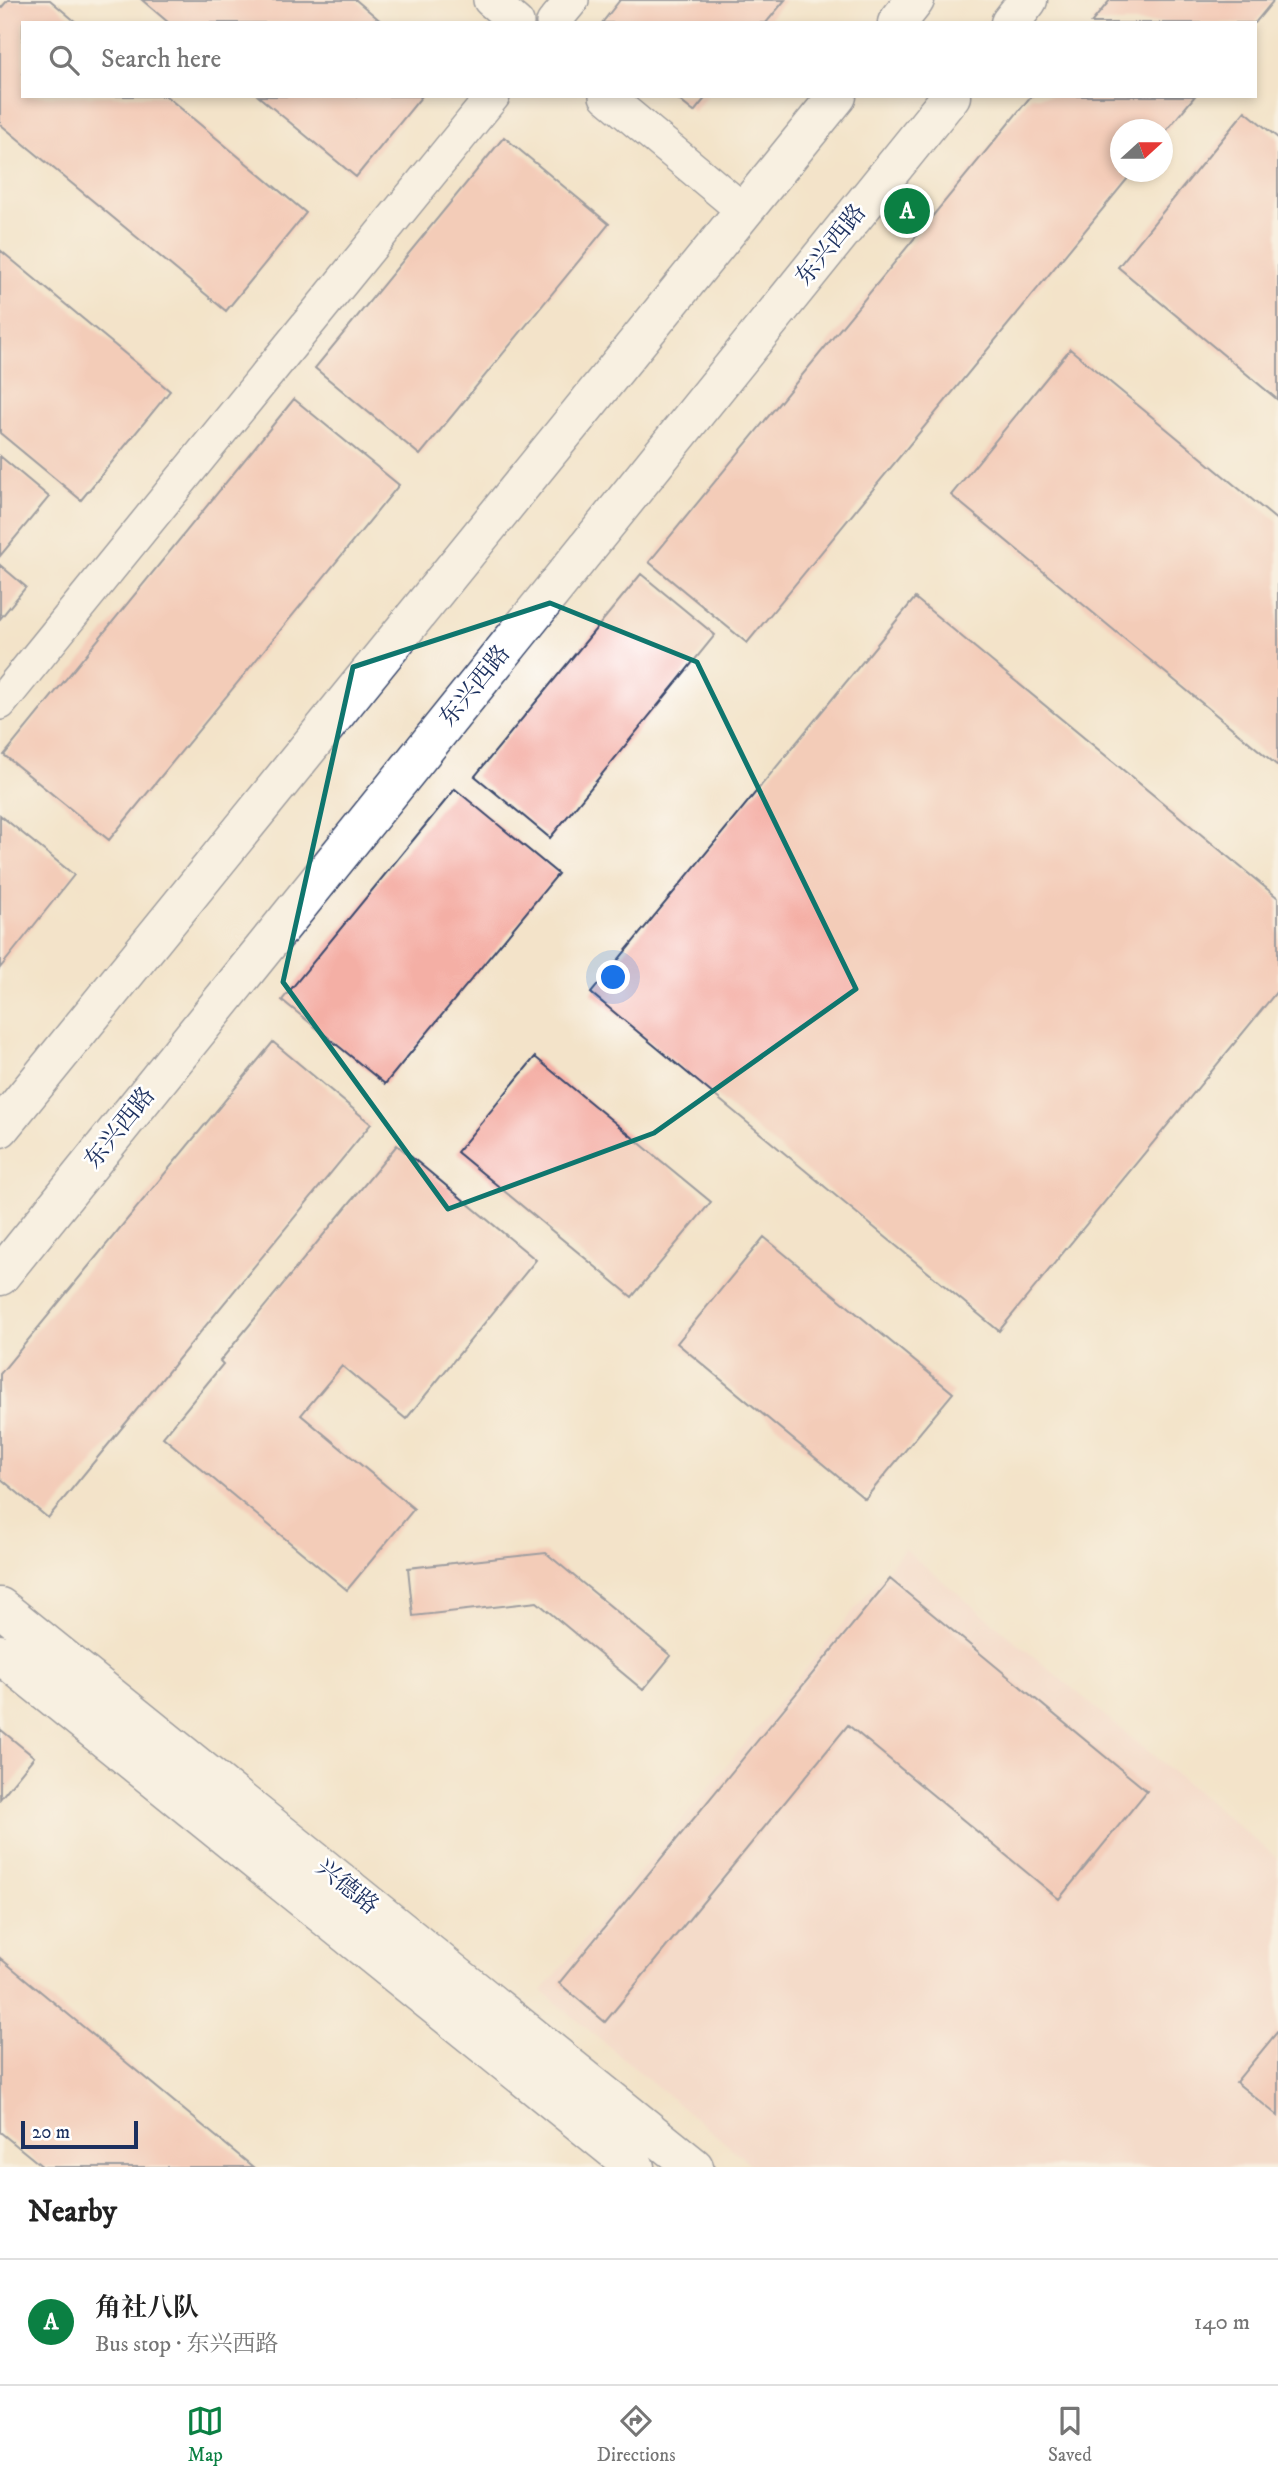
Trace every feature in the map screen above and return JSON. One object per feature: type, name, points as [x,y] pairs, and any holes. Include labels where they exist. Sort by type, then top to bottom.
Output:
[{"type":"main road","points":[[899,21],[915,0]]},
{"type":"main road","points":[[1012,21],[1028,0]]},
{"type":"main road","points":[[0,1128],[835,98]]},
{"type":"main road","name":"东兴西路","points":[[0,1276],[949,98]]},
{"type":"main road","name":"兴德路","points":[[0,1607],[694,2167]]},
{"type":"main road","name":"兴德路","points":[[0,1654],[635,2167]]},
{"type":"street","points":[[490,0],[515,21]]},
{"type":"street","points":[[555,21],[572,0]]},
{"type":"street","points":[[0,704],[491,98]]},
{"type":"street","points":[[608,98],[744,211]]},
{"type":"highlighted area","points":[[550,603],[697,662],[856,989],[654,1133],[448,1209],[283,982],[353,667]]},
{"type":"shaded area","points":[[904,1549],[1278,1859],[1278,2167],[754,2167],[542,1991]]},
{"type":"building","points":[[8,0],[50,0],[75,21],[21,21],[21,98],[168,98],[306,213],[226,311],[0,124],[0,9]]},
{"type":"building","points":[[142,0],[356,0],[381,21],[167,21]]},
{"type":"building","points":[[620,0],[785,0],[768,21],[604,21]]},
{"type":"building","points":[[1110,0],[1274,0],[1257,21],[1093,21]]},
{"type":"building","points":[[260,98],[420,98],[356,177]]},
{"type":"building","points":[[676,98],[705,98],[694,112]]},
{"type":"building","points":[[1029,98],[1193,98],[1173,123],[1173,119],[1110,119],[1110,182],[1125,182],[747,643],[649,562]]},
{"type":"building","points":[[1245,111],[1278,138],[1278,400],[1118,267]]},
{"type":"building","points":[[504,137],[609,224],[420,455],[315,368]]},
{"type":"building","points":[[0,250],[170,391],[81,500],[0,433]]},
{"type":"building","points":[[1070,349],[1278,521],[1278,766],[951,495]]},
{"type":"building","points":[[294,399],[399,485],[109,840],[4,755]]},
{"type":"building","points":[[0,456],[49,497],[0,556]]},
{"type":"building","points":[[0,565],[26,587],[0,619]]},
{"type":"building","points":[[641,574],[715,635],[550,838],[475,776]]},
{"type":"building","points":[[915,598],[1278,898],[1278,990],[999,1331],[591,993]]},
{"type":"building","points":[[455,789],[558,874],[385,1084],[282,1000]]},
{"type":"building","points":[[0,815],[74,875],[0,968]]},
{"type":"building","points":[[273,1042],[371,1124],[48,1518],[0,1478],[0,1374]]},
{"type":"building","points":[[535,1057],[711,1202],[632,1297],[457,1152]]},
{"type":"building","points":[[397,1145],[536,1260],[406,1419],[342,1366],[301,1415],[414,1509],[347,1590],[163,1437],[223,1364],[220,1361]]},
{"type":"building","points":[[764,1237],[953,1393],[865,1499],[677,1343]]},
{"type":"building","points":[[546,1553],[671,1656],[643,1690],[537,1602],[413,1616],[408,1568]]},
{"type":"building","points":[[890,1579],[1147,1791],[1059,1899],[848,1725],[605,2022],[559,1983]]},
{"type":"building","points":[[0,1729],[34,1757],[0,1799]]},
{"type":"building","points":[[0,1958],[253,2167],[43,2167],[0,2132]]},
{"type":"building","points":[[1278,2031],[1278,2116],[1236,2082]]},
{"type":"place","name":"角社八队","points":[[907,211]]}]
